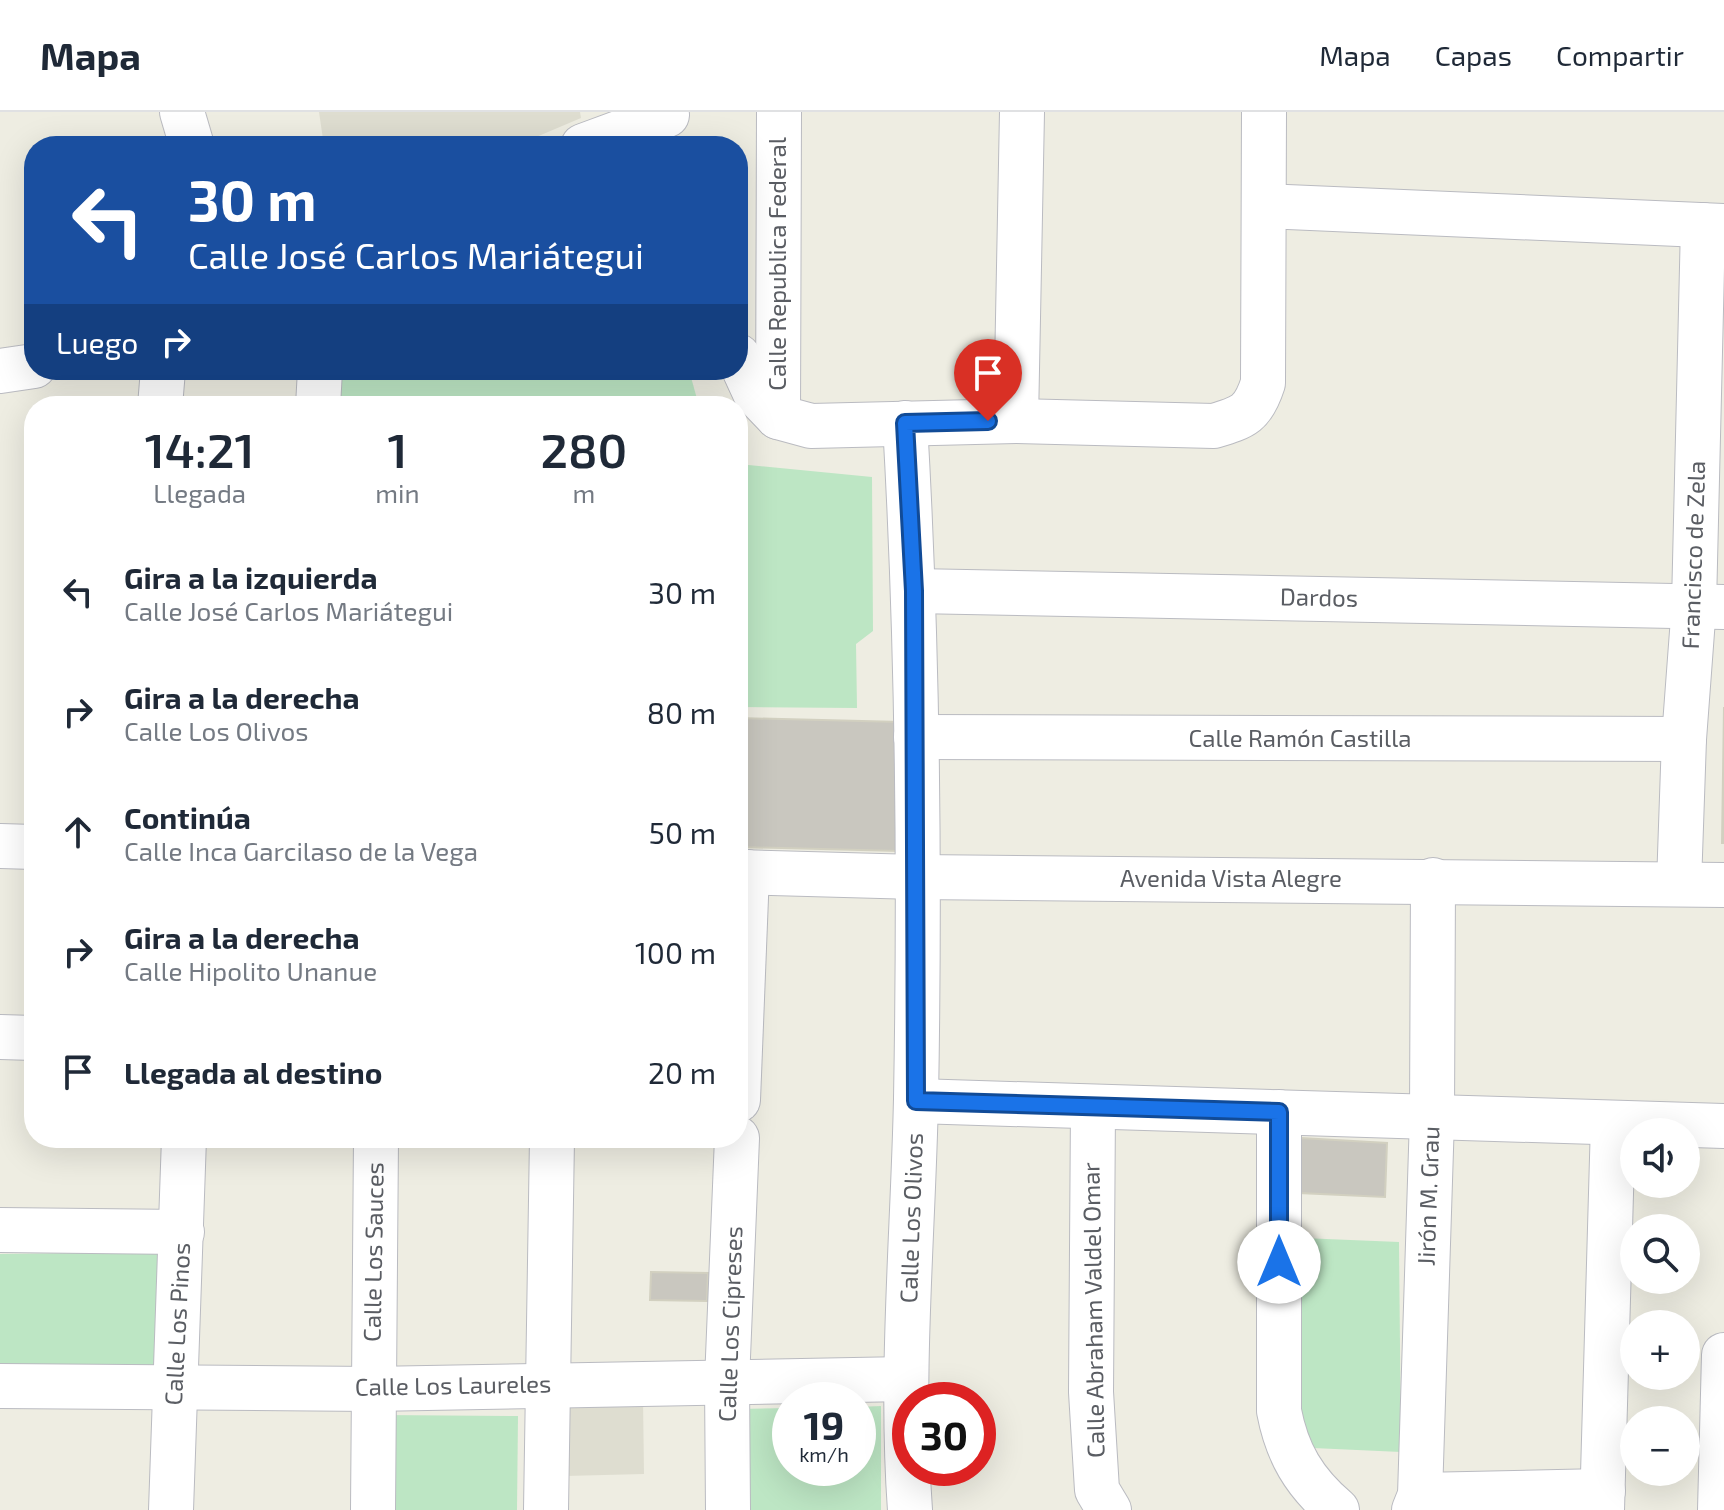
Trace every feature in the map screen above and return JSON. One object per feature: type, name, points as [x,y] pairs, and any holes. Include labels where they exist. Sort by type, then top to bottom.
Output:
[{"type":"street","points":[[182,112],[189,136]]},
{"type":"street","name":"Calle Republica Federal","points":[[778,417],[779,112]]},
{"type":"street","points":[[1016,421],[1022,112]]},
{"type":"street","points":[[748,378],[755,393],[778,417],[811,426],[1016,421],[1214,426],[1240,419],[1256,405],[1263,383],[1264,112]]},
{"type":"street","points":[[623,136],[670,124]]},
{"type":"street","points":[[1264,206],[1713,226]]},
{"type":"street","name":"Francisco de Zela","points":[[1679,884],[1684,739],[1709,606],[1713,226]]},
{"type":"street","points":[[0,371],[24,367]]},
{"type":"street","name":"Calle Los Olivos","points":[[905,423],[914,591],[917,877],[916,1101],[906,1379],[910,1510]]},
{"type":"street","name":"Dardos","points":[[914,591],[1709,606]]},
{"type":"street","name":"Calle Ramón Castilla","points":[[916,737],[1684,739]]},
{"type":"street","points":[[0,846],[24,847]]},
{"type":"street","name":"Avenida Vista Alegre","points":[[748,872],[917,877],[1724,885]]},
{"type":"street","name":"Jirón M. Grau","points":[[1417,1502],[1432,1118],[1433,880]]},
{"type":"street","points":[[0,1037],[24,1038]]},
{"type":"street","points":[[916,1101],[1724,1126]]},
{"type":"street","name":"Calle Abraham Valdel Omar","points":[[1093,1107],[1091,1392],[1097,1490],[1109,1510]]},
{"type":"street","points":[[1279,1112],[1279,1411],[1289,1452],[1316,1492],[1337,1510]]},
{"type":"street","points":[[1417,1502],[1603,1501],[1613,1123]]},
{"type":"street","name":"Calle Los Pinos","points":[[171,1510],[184,1148]]},
{"type":"street","name":"Calle Los Sauces","points":[[373,1510],[376,1148]]},
{"type":"street","points":[[546,1510],[552,1148]]},
{"type":"street","name":"Calle Los Cipreses","points":[[728,1510],[727,1381],[737,1148]]},
{"type":"street","points":[[0,1230],[182,1232]]},
{"type":"street","points":[[1720,1510],[1724,1355]]},
{"type":"street","name":"Calle Los Laureles","points":[[0,1386],[372,1389],[547,1383],[906,1379]]},
{"type":"shaded area","points":[[319,112],[580,112],[581,118],[539,136],[323,136]]},
{"type":"shaded area","points":[[643,1399],[644,1474],[565,1476],[564,1400]]},
{"type":"green space","points":[[340,380],[692,380],[696,396],[339,396]]},
{"type":"green space","points":[[748,465],[872,477],[873,631],[856,644],[857,708],[748,707]]},
{"type":"green space","points":[[1302,1238],[1399,1242],[1401,1452],[1313,1448],[1301,1414]]},
{"type":"green space","points":[[158,1252],[155,1370],[0,1372],[0,1254]]},
{"type":"green space","points":[[876,1406],[881,1406],[881,1510],[741,1510],[737,1409],[772,1408],[772,1486],[876,1486]]},
{"type":"green space","points":[[382,1415],[518,1416],[517,1510],[382,1510]]},
{"type":"building","points":[[1724,707],[1724,843],[1722,843]]},
{"type":"building","points":[[748,718],[901,722],[899,851],[748,847]]},
{"type":"building","points":[[1301,1138],[1387,1143],[1385,1197],[1299,1193]]},
{"type":"building","points":[[651,1272],[708,1273],[707,1301],[650,1300]]},
{"type":"route","points":[[988,421],[905,423],[914,591],[916,1101],[1279,1112],[1279,1262]]}]
